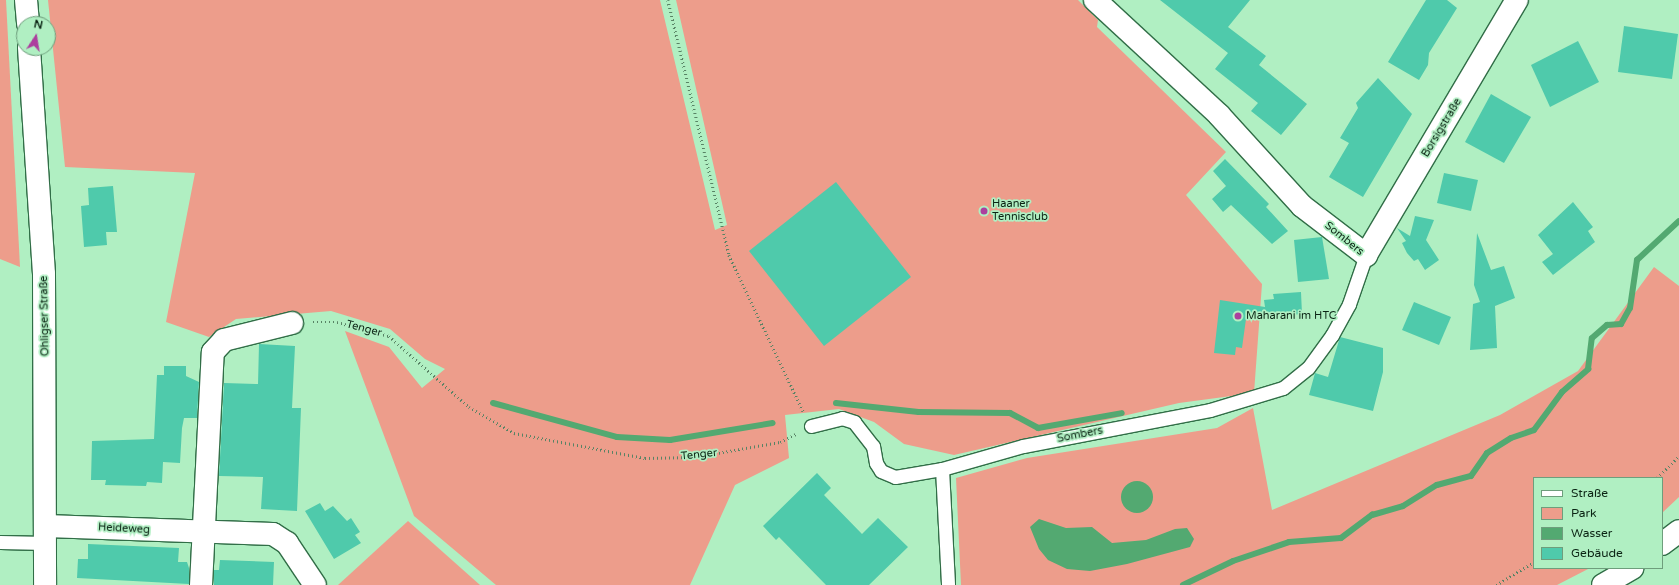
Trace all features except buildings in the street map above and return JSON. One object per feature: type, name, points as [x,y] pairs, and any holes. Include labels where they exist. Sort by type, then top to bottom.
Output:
[{"type":"street","points":[[26,0],[27,16]]},
{"type":"street","name":"Sombers","points":[[1095,0],[1219,115],[1302,206],[1366,255]]},
{"type":"street","name":"Borsigstraße","points":[[1366,255],[1517,0]]},
{"type":"street","name":"Ohligser Straße","points":[[30,56],[44,274],[45,585]]},
{"type":"street","points":[[201,585],[202,533],[213,352],[224,340],[292,323]]},
{"type":"street","points":[[1663,543],[1679,531]]},
{"type":"street","name":"Heideweg","points":[[46,534],[273,534],[287,543],[314,585]]},
{"type":"street","points":[[1603,585],[1629,576]]},
{"type":"lane","name":"Sombers","points":[[942,469],[1023,446],[1210,410],[1283,388],[1308,368],[1332,335],[1349,304],[1366,255]]},
{"type":"lane","points":[[811,426],[842,418],[854,422],[873,446],[876,463],[881,472],[895,477],[942,469],[948,585]]},
{"type":"lane","points":[[0,542],[46,534]]},
{"type":"path","points":[[668,0],[729,255],[811,426]]},
{"type":"path","name":"Tenger","points":[[338,322],[389,336],[470,407],[514,433],[645,458],[695,457],[780,442],[811,426]]},
{"type":"path","points":[[1658,477],[1679,456]]},
{"type":"path","points":[[1496,585],[1533,563]]},
{"type":"green space","points":[[0,0],[6,0],[20,267],[0,259]]},
{"type":"green space","points":[[48,0],[660,0],[715,230],[727,225],[676,0],[1078,0],[1098,20],[1097,27],[1226,152],[1186,195],[1262,284],[1254,393],[1179,403],[954,455],[904,444],[874,422],[839,409],[785,415],[789,458],[735,485],[690,585],[496,585],[414,516],[345,331],[389,347],[422,388],[445,369],[425,359],[390,329],[331,311],[236,319],[209,337],[166,322],[195,173],[65,167],[54,56],[56,56],[56,16],[50,16]]},
{"type":"green space","points":[[1654,267],[1679,286],[1679,497],[1663,512],[1663,477],[1533,477],[1533,569],[1588,569],[1557,585],[961,585],[956,478],[1027,458],[1217,428],[1253,408],[1272,510],[1500,415],[1578,371]]},
{"type":"green space","points":[[408,521],[480,585],[338,585]]},
{"type":"water","points":[[1134,481],[1140,481],[1150,488],[1153,497],[1152,503],[1146,510],[1140,513],[1134,513],[1124,506],[1121,500],[1121,494],[1128,484]]},
{"type":"water","points":[[1039,519],[1066,528],[1092,527],[1112,543],[1146,540],[1175,529],[1187,528],[1194,539],[1190,547],[1127,564],[1090,571],[1067,569],[1048,560],[1039,549],[1030,527]]},
{"type":"waterway","points":[[1183,585],[1233,561],[1289,542],[1341,538],[1372,515],[1403,506],[1437,485],[1471,476],[1487,453],[1511,438],[1534,430],[1562,392],[1588,369],[1592,338],[1607,325],[1621,324],[1630,308],[1637,260],[1679,221]]},
{"type":"waterway","points":[[493,403],[617,437],[670,440],[773,423]]},
{"type":"waterway","points":[[836,403],[919,412],[1010,413],[1038,428],[1122,413]]},
{"type":"place","name":"Haaner Tennisclub","points":[[984,211]]},
{"type":"place","name":"Maharani im HTC","points":[[1238,316]]}]
